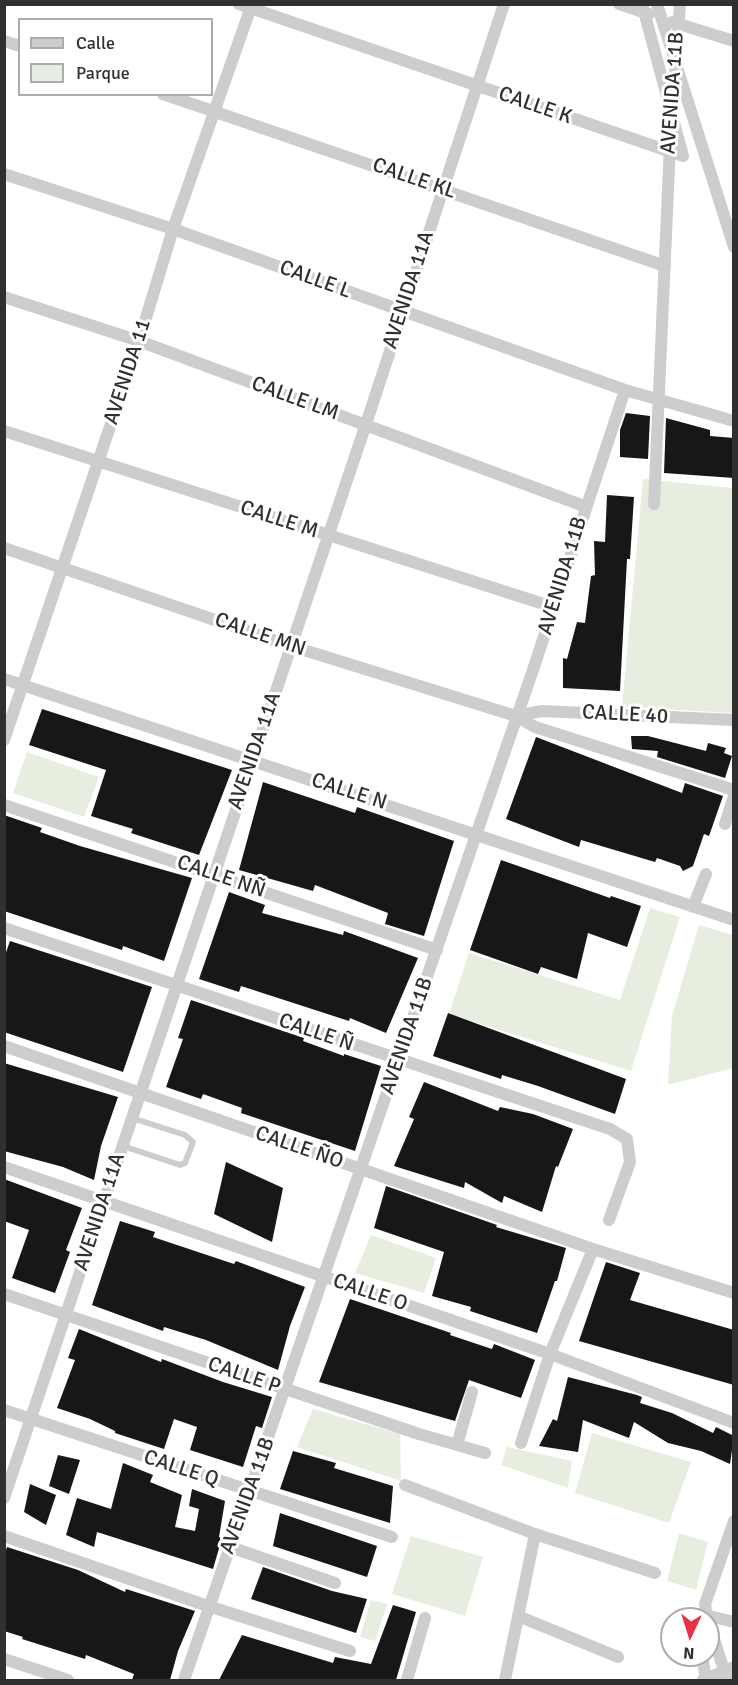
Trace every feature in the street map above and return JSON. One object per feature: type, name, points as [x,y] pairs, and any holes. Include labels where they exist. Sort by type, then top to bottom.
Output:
[{"type":"street","name":"AVENIDA 11A","points":[[4,1498],[366,424],[504,4]]},
{"type":"street","points":[[619,4],[734,41]]},
{"type":"street","points":[[642,4],[683,156],[669,151]]},
{"type":"street","points":[[657,4],[734,247]]},
{"type":"street","name":"AVENIDA 11B","points":[[654,504],[669,151],[680,4]]},
{"type":"street","name":"CALLE K","points":[[247,6],[669,151]]},
{"type":"street","name":"AVENIDA 11","points":[[4,740],[99,462],[247,6]]},
{"type":"street","name":"CALLE KL","points":[[169,96],[665,266]]},
{"type":"street","name":"CALLE L","points":[[4,174],[173,229],[625,390],[660,398],[734,421]]},
{"type":"street","name":"CALLE LM","points":[[4,297],[139,341],[585,506]]},
{"type":"street","name":"AVENIDA 11B","points":[[184,1680],[399,1061],[554,607],[585,506],[625,390]]},
{"type":"street","name":"CALLE M","points":[[4,431],[554,607]]},
{"type":"street","name":"CALLE MN","points":[[4,548],[291,646],[516,716],[535,727],[734,790]]},
{"type":"street","name":"CALLE N","points":[[4,679],[734,920]]},
{"type":"street","name":"CALLE 40","points":[[516,716],[542,711],[734,720]]},
{"type":"street","points":[[724,824],[734,796]]},
{"type":"street","name":"CALLE NÑ","points":[[4,805],[436,950]]},
{"type":"street","points":[[693,908],[706,874]]},
{"type":"street","name":"CALLE Ñ","points":[[4,928],[399,1061],[610,1129],[627,1139],[630,1162],[609,1220]]},
{"type":"street","name":"CALLE ÑO","points":[[4,1046],[593,1249],[734,1293]]},
{"type":"street","name":"CALLE O","points":[[4,1167],[550,1354],[734,1423]]},
{"type":"street","points":[[521,1443],[550,1354],[593,1249]]},
{"type":"street","name":"CALLE P","points":[[4,1294],[285,1390],[485,1453]]},
{"type":"street","points":[[457,1445],[472,1392]]},
{"type":"street","name":"CALLE Q","points":[[4,1410],[393,1537]]},
{"type":"street","points":[[405,1485],[535,1534],[656,1573]]},
{"type":"street","points":[[705,1607],[734,1521]]},
{"type":"street","points":[[505,1680],[535,1534]]},
{"type":"street","points":[[4,1536],[208,1606],[350,1651]]},
{"type":"street","points":[[230,1546],[335,1583]]},
{"type":"street","points":[[518,1616],[618,1657]]},
{"type":"street","points":[[407,1680],[425,1618]]},
{"type":"street","points":[[704,1680],[728,1673],[720,1653]]},
{"type":"street","points":[[4,1659],[68,1680]]},
{"type":"lane","points":[[122,1146],[180,1165],[185,1163],[193,1142],[185,1135],[132,1118]]},
{"type":"green space","points":[[643,479],[733,488],[733,713],[622,707]]},
{"type":"green space","points":[[27,752],[99,777],[84,817],[13,793]]},
{"type":"green space","points":[[650,908],[680,917],[631,1071],[449,1014],[469,953],[620,1000]]},
{"type":"green space","points":[[699,925],[733,935],[733,1068],[668,1085],[672,1016]]},
{"type":"green space","points":[[371,1235],[436,1258],[424,1293],[355,1273]]},
{"type":"green space","points":[[313,1409],[400,1434],[401,1481],[297,1447]]},
{"type":"green space","points":[[592,1433],[691,1462],[669,1523],[575,1493]]},
{"type":"green space","points":[[507,1447],[572,1461],[568,1488],[501,1465]]},
{"type":"green space","points":[[679,1533],[708,1542],[696,1590],[667,1581]]},
{"type":"green space","points":[[411,1536],[483,1557],[465,1616],[392,1594]]},
{"type":"green space","points":[[371,1600],[387,1604],[375,1641],[360,1637]]},
{"type":"building","points":[[626,413],[650,416],[648,459],[620,457],[620,430]]},
{"type":"building","points":[[666,418],[710,430],[710,436],[734,438],[734,478],[664,473]]},
{"type":"building","points":[[607,495],[634,497],[630,559],[627,559],[620,691],[563,688],[563,658],[567,659],[577,622],[585,623],[591,576],[595,575],[594,541],[605,542]]},
{"type":"building","points":[[42,709],[232,770],[199,855],[131,833],[133,829],[91,816],[106,770],[29,745]]},
{"type":"building","points":[[631,736],[648,736],[706,751],[708,743],[726,748],[724,753],[732,756],[725,778],[657,757],[658,751],[632,749]]},
{"type":"building","points":[[536,737],[682,793],[685,783],[723,796],[709,836],[704,834],[693,866],[683,871],[680,866],[657,858],[655,862],[581,840],[579,847],[506,819]]},
{"type":"building","points":[[263,782],[355,813],[357,807],[454,841],[424,936],[385,924],[388,913],[315,885],[313,891],[239,870]]},
{"type":"building","points":[[4,815],[42,828],[40,832],[80,846],[192,878],[164,961],[123,946],[122,950],[4,911]]},
{"type":"building","points":[[501,860],[610,898],[611,896],[641,906],[627,947],[588,933],[577,979],[541,967],[538,974],[470,950]]},
{"type":"building","points":[[229,892],[265,905],[262,913],[343,935],[344,931],[418,958],[386,1033],[350,1018],[349,1021],[241,986],[239,992],[199,979]]},
{"type":"building","points":[[10,941],[152,987],[123,1072],[4,1032],[4,958]]},
{"type":"building","points":[[191,1000],[304,1038],[303,1041],[344,1056],[344,1054],[381,1066],[355,1151],[241,1113],[242,1108],[203,1094],[201,1099],[166,1087],[183,1039],[178,1038]]},
{"type":"building","points":[[448,1013],[626,1079],[615,1114],[538,1086],[502,1075],[501,1079],[433,1056]]},
{"type":"building","points":[[4,1063],[118,1097],[101,1146],[94,1180],[63,1167],[4,1151]]},
{"type":"building","points":[[424,1082],[498,1111],[500,1107],[533,1114],[573,1129],[558,1167],[556,1166],[542,1212],[504,1196],[502,1203],[465,1182],[464,1188],[394,1166],[414,1119],[409,1117]]},
{"type":"building","points":[[226,1162],[283,1188],[272,1242],[214,1214]]},
{"type":"building","points":[[4,1179],[82,1208],[66,1250],[70,1252],[55,1293],[12,1278],[29,1230],[4,1221]]},
{"type":"building","points":[[386,1186],[497,1225],[496,1227],[566,1248],[557,1281],[555,1281],[537,1333],[470,1311],[471,1307],[432,1296],[444,1252],[374,1228]]},
{"type":"building","points":[[120,1221],[155,1232],[153,1237],[234,1264],[236,1261],[305,1287],[290,1326],[278,1370],[206,1340],[164,1327],[163,1331],[92,1305]]},
{"type":"building","points":[[606,1262],[640,1273],[630,1300],[734,1330],[734,1385],[579,1341]]},
{"type":"building","points":[[350,1299],[492,1349],[494,1344],[535,1360],[521,1398],[469,1380],[455,1421],[319,1382]]},
{"type":"building","points":[[79,1329],[161,1362],[162,1359],[223,1382],[272,1397],[262,1428],[256,1426],[243,1467],[190,1450],[197,1427],[174,1419],[164,1449],[115,1433],[90,1419],[57,1408],[75,1360],[68,1358]]},
{"type":"building","points":[[568,1377],[637,1395],[642,1397],[640,1403],[672,1413],[713,1433],[716,1427],[734,1436],[730,1464],[701,1451],[668,1443],[634,1422],[629,1438],[583,1420],[578,1452],[539,1446],[553,1419],[557,1421]]},
{"type":"building","points":[[293,1451],[336,1463],[334,1468],[393,1486],[390,1523],[280,1489]]},
{"type":"building","points":[[58,1455],[80,1460],[69,1494],[49,1486]]},
{"type":"building","points":[[123,1463],[153,1475],[150,1482],[182,1495],[175,1527],[195,1531],[199,1509],[189,1506],[192,1489],[225,1501],[219,1537],[222,1538],[213,1569],[97,1532],[94,1547],[66,1535],[77,1498],[111,1509]]},
{"type":"building","points":[[30,1484],[56,1495],[46,1525],[24,1512]]},
{"type":"building","points":[[280,1513],[377,1546],[367,1577],[273,1546]]},
{"type":"building","points":[[7,1547],[78,1570],[125,1592],[126,1589],[195,1611],[178,1651],[170,1680],[132,1680],[134,1674],[86,1655],[85,1659],[4,1631],[4,1557]]},
{"type":"building","points":[[263,1567],[332,1591],[367,1599],[356,1633],[251,1599]]},
{"type":"building","points":[[393,1605],[416,1612],[396,1680],[219,1680],[242,1635],[333,1663],[335,1657],[371,1664]]}]
